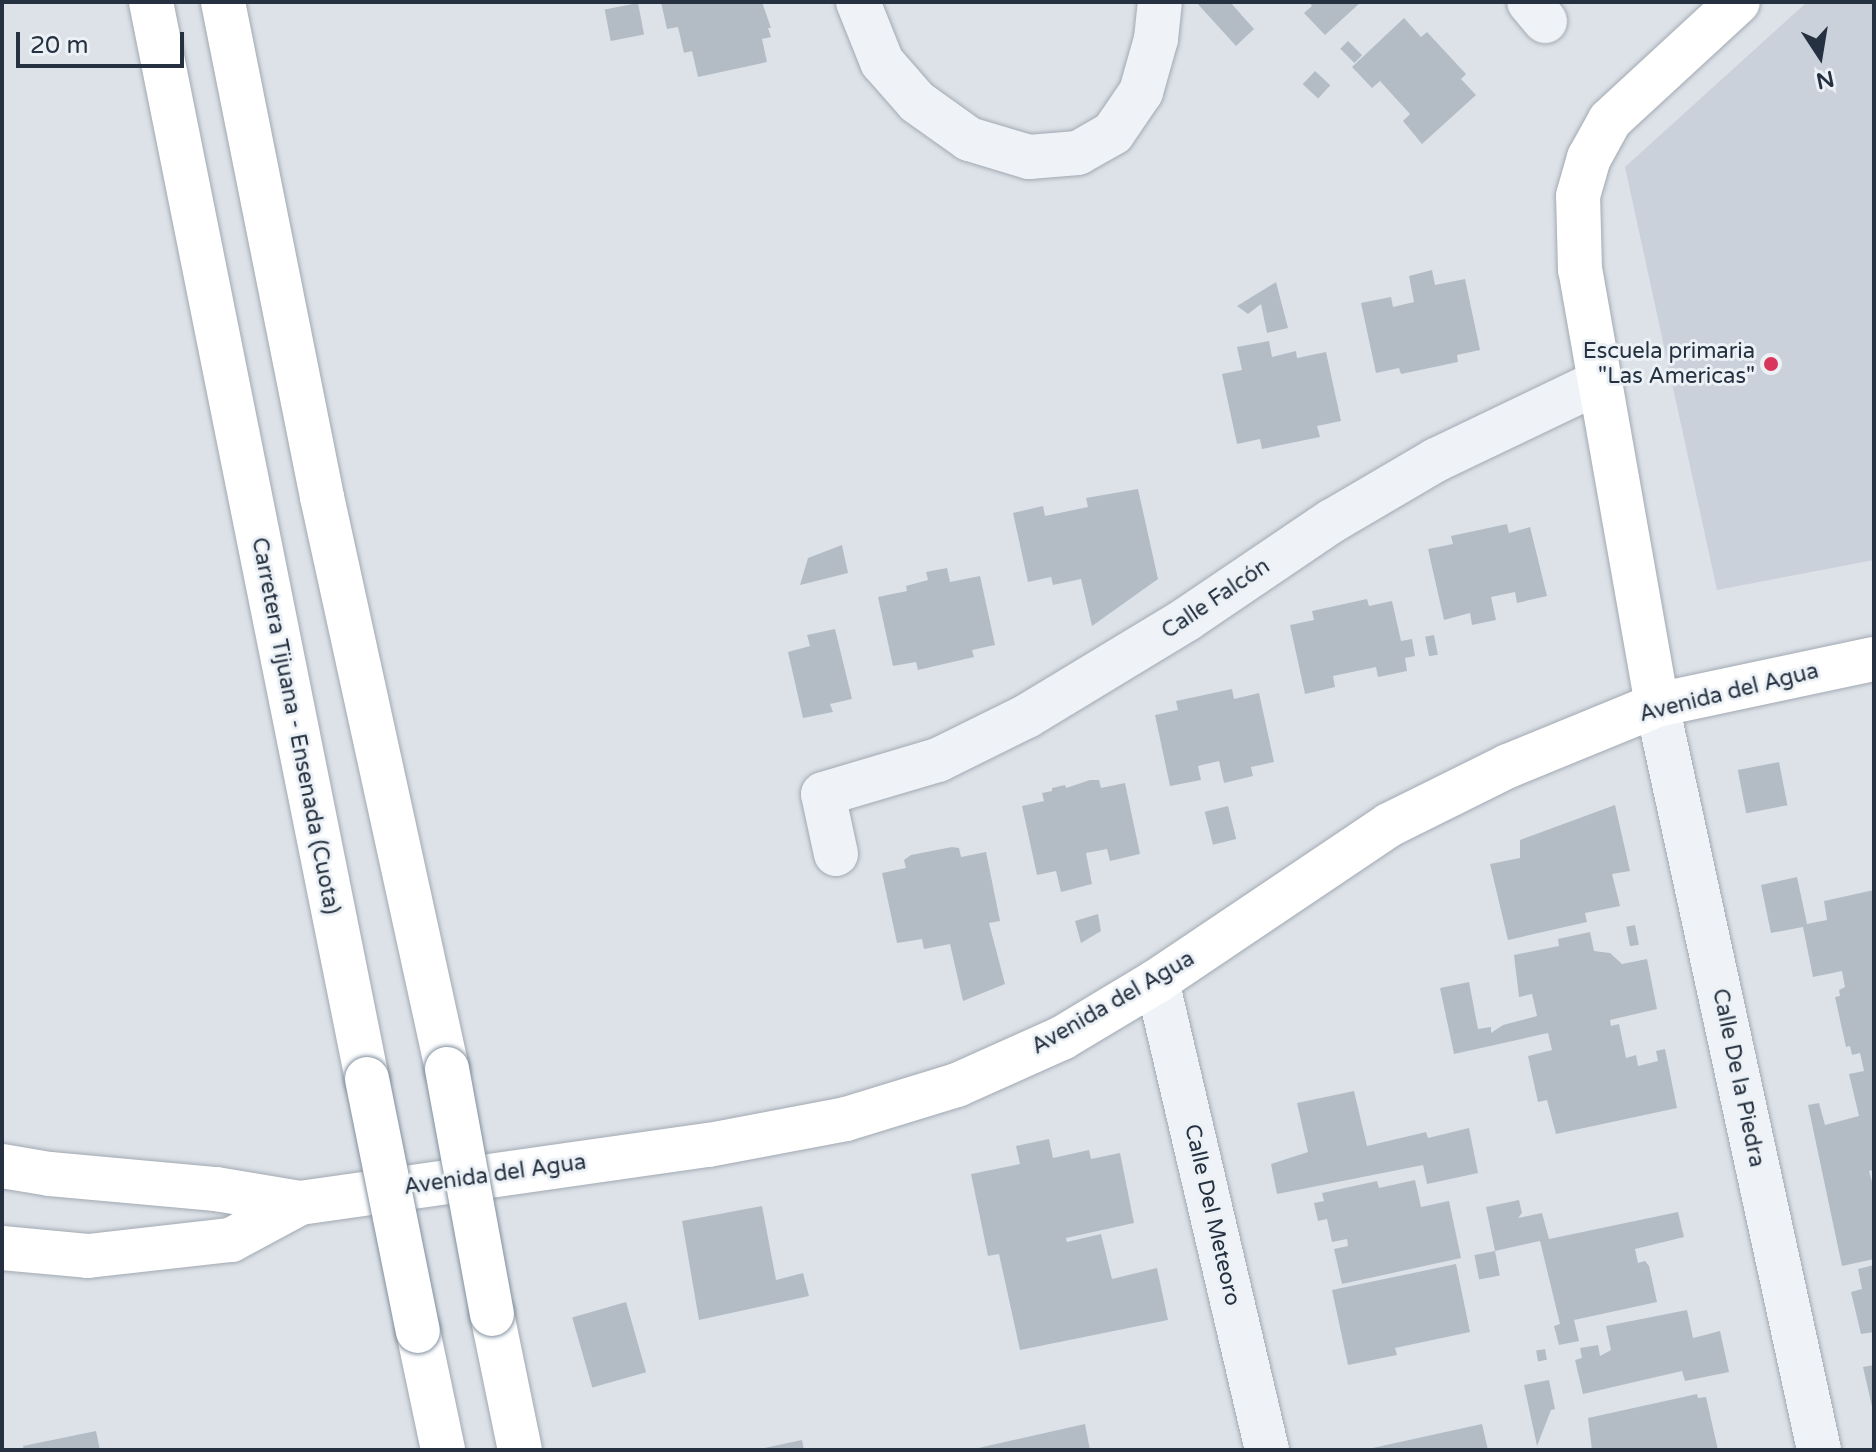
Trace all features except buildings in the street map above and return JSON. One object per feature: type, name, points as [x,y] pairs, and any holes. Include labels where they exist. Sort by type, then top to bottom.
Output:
[{"type":"main road","name":"Carretera Tijuana - Ensenada (Cuota)","points":[[151,2],[443,1450]]},
{"type":"main road","points":[[223,2],[322,497],[447,1069],[520,1450]]},
{"type":"main road","points":[[1657,705],[1580,270],[1578,196],[1589,158],[1610,120],[1738,2]]},
{"type":"main road","name":"Avenida del Agua","points":[[2,1166],[50,1174],[216,1189],[300,1203],[709,1145],[846,1119],[983,1073],[1062,1038],[1157,981],[1389,825],[1508,766],[1657,705],[1874,659]]},
{"type":"main road","name":"Avenida del Agua","points":[[2,1248],[88,1256],[231,1240],[300,1203]]},
{"type":"street","points":[[858,2],[882,62],[917,102],[969,139],[1029,157],[1078,153],[1113,133],[1141,92],[1156,39],[1160,2]]},
{"type":"street","name":"Calle Falcón","points":[[836,854],[823,794],[938,760],[1027,716],[1187,619],[1332,521],[1436,460],[1599,382]]},
{"type":"street","name":"Calle De la Piedra","points":[[1657,705],[1819,1450]]},
{"type":"street","name":"Calle Del Meteoro","points":[[1157,981],[1267,1450]]},
{"type":"shaded area","name":"Escuela primaria \"Las Americas\"","points":[[1807,2],[1874,2],[1874,560],[1717,590],[1625,167]]},
{"type":"place","name":"Escuela primaria \"Las Americas\"","points":[[1771,364]]}]
